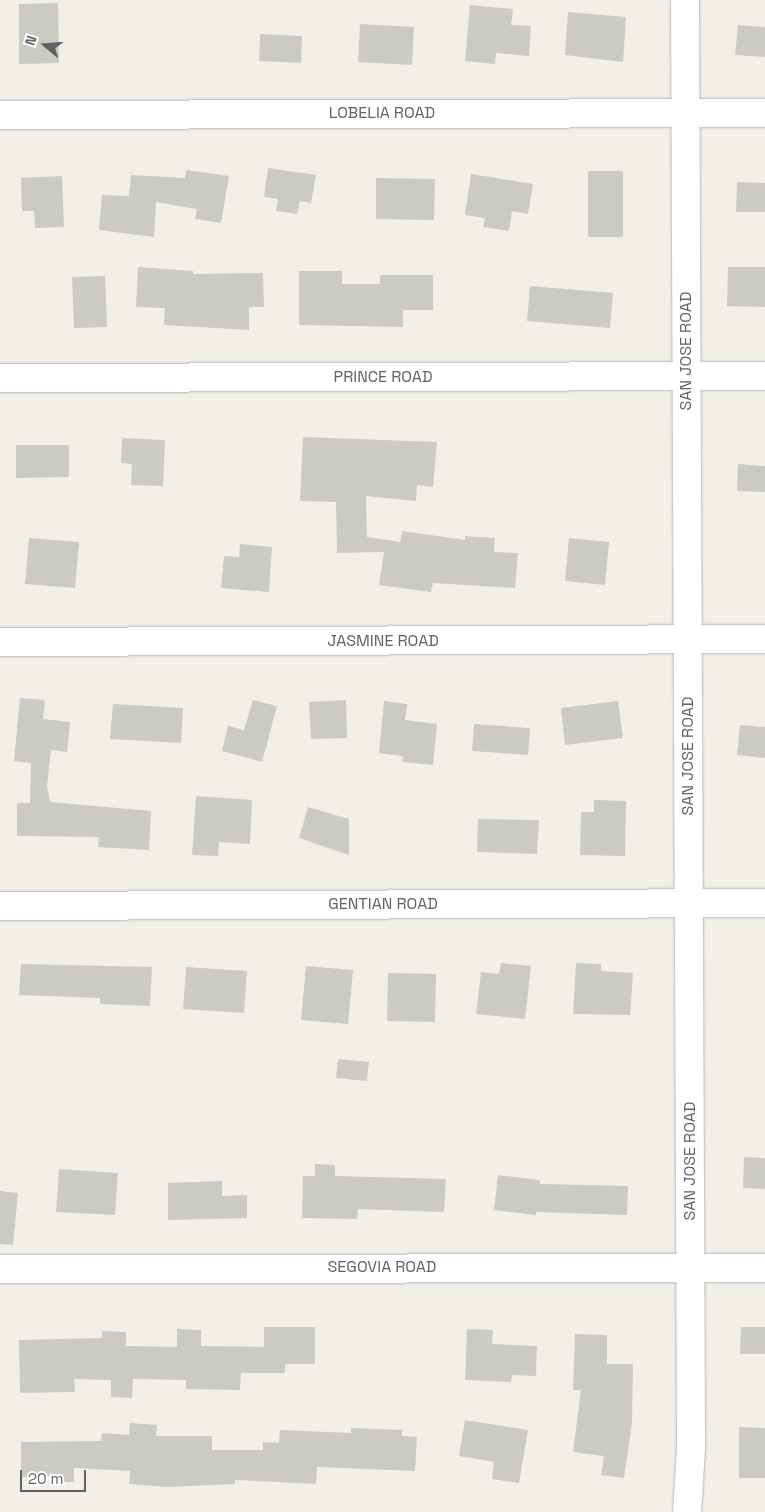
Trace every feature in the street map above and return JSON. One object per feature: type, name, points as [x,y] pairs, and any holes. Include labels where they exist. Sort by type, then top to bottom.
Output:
[{"type":"street","name":"SAN JOSE ROAD","points":[[685,0],[691,1449],[687,1512]]},
{"type":"street","name":"LOBELIA ROAD","points":[[0,115],[765,113]]},
{"type":"street","name":"PRINCE ROAD","points":[[0,378],[765,376]]},
{"type":"street","name":"JASMINE ROAD","points":[[0,642],[765,639]]},
{"type":"street","name":"GENTIAN ROAD","points":[[0,906],[689,905],[765,903]]},
{"type":"street","name":"SEGOVIA ROAD","points":[[0,1269],[765,1268]]},
{"type":"building","points":[[58,3],[59,63],[19,64],[19,4]]},
{"type":"building","points":[[470,5],[513,9],[511,25],[531,26],[529,56],[496,53],[495,64],[465,61]]},
{"type":"building","points":[[568,12],[626,17],[623,62],[565,55]]},
{"type":"building","points":[[360,24],[414,27],[412,65],[358,62]]},
{"type":"building","points":[[738,25],[765,27],[765,57],[735,55]]},
{"type":"building","points":[[260,34],[302,36],[301,63],[259,61]]},
{"type":"building","points":[[268,168],[316,175],[311,203],[300,201],[297,214],[276,211],[278,199],[264,197]]},
{"type":"building","points":[[186,170],[229,176],[221,223],[195,219],[197,209],[156,202],[154,237],[99,230],[102,195],[129,196],[131,175],[185,178]]},
{"type":"building","points":[[588,171],[623,171],[623,237],[588,237]]},
{"type":"building","points":[[471,174],[533,184],[528,214],[512,211],[509,231],[483,227],[485,218],[465,215]]},
{"type":"building","points":[[62,176],[64,227],[35,228],[34,211],[22,211],[21,178]]},
{"type":"building","points":[[376,178],[435,179],[434,220],[376,219]]},
{"type":"building","points":[[737,182],[765,183],[765,212],[736,212]]},
{"type":"building","points":[[138,267],[193,271],[193,274],[263,273],[264,307],[249,307],[249,330],[164,325],[165,308],[136,307]]},
{"type":"building","points":[[728,267],[765,267],[765,307],[727,306]]},
{"type":"building","points":[[299,271],[342,271],[342,284],[380,284],[380,275],[433,275],[433,310],[403,310],[403,327],[299,325]]},
{"type":"building","points":[[105,276],[107,327],[74,328],[72,277]]},
{"type":"building","points":[[530,286],[613,293],[610,328],[527,321]]},
{"type":"building","points":[[303,437],[437,442],[433,487],[417,485],[416,501],[366,496],[367,537],[400,542],[402,531],[465,540],[465,536],[495,538],[494,552],[518,553],[515,588],[433,583],[431,592],[379,585],[384,552],[337,553],[336,502],[300,501]]},
{"type":"building","points":[[122,438],[165,440],[163,486],[131,485],[132,464],[121,463]]},
{"type":"building","points":[[16,445],[69,445],[69,477],[16,478]]},
{"type":"building","points":[[738,464],[765,466],[765,492],[737,491]]},
{"type":"building","points":[[29,538],[79,542],[75,588],[25,584]]},
{"type":"building","points":[[569,538],[609,542],[605,585],[565,581]]},
{"type":"building","points":[[240,544],[272,547],[269,592],[221,588],[224,556],[239,557]]},
{"type":"building","points":[[20,698],[45,700],[43,719],[70,722],[67,752],[51,750],[47,786],[50,802],[151,811],[149,850],[98,847],[99,837],[17,836],[17,803],[30,803],[31,763],[14,761]]},
{"type":"building","points":[[253,700],[277,706],[262,762],[222,751],[228,726],[244,730]]},
{"type":"building","points":[[346,700],[347,738],[311,739],[309,702]]},
{"type":"building","points":[[384,701],[407,704],[405,720],[437,724],[433,765],[402,762],[403,756],[379,753]]},
{"type":"building","points":[[618,701],[623,738],[565,745],[561,708]]},
{"type":"building","points":[[113,704],[183,708],[181,743],[110,739]]},
{"type":"building","points":[[474,724],[530,728],[528,755],[472,751]]},
{"type":"building","points":[[740,725],[765,727],[765,758],[737,755]]},
{"type":"building","points":[[196,796],[252,800],[250,844],[219,842],[218,856],[192,855]]},
{"type":"building","points":[[594,800],[626,801],[625,856],[580,855],[581,812],[594,812]]},
{"type":"building","points":[[308,807],[349,819],[349,855],[299,838]]},
{"type":"building","points":[[478,819],[539,820],[537,854],[477,852]]},
{"type":"building","points":[[501,963],[531,966],[525,1019],[476,1014],[481,972],[499,974]]},
{"type":"building","points":[[576,963],[601,964],[601,971],[633,973],[630,1015],[573,1014]]},
{"type":"building","points":[[21,964],[152,967],[150,1006],[100,1004],[100,998],[19,995]]},
{"type":"building","points":[[306,966],[353,970],[348,1024],[301,1020]]},
{"type":"building","points":[[186,967],[247,971],[244,1013],[183,1009]]},
{"type":"building","points":[[388,973],[436,974],[435,1022],[387,1021]]},
{"type":"building","points":[[338,1059],[369,1062],[367,1081],[336,1078]]},
{"type":"building","points":[[744,1157],[765,1158],[765,1189],[743,1188]]},
{"type":"building","points":[[315,1164],[335,1165],[335,1176],[446,1179],[444,1212],[358,1209],[357,1219],[302,1218],[303,1176],[315,1176]]},
{"type":"building","points":[[59,1169],[118,1173],[115,1215],[56,1212]]},
{"type":"building","points":[[498,1175],[540,1180],[540,1184],[628,1186],[627,1215],[536,1212],[536,1215],[494,1210]]},
{"type":"building","points":[[222,1181],[222,1196],[247,1195],[247,1218],[168,1220],[168,1183]]},
{"type":"building","points":[[0,1191],[18,1193],[13,1245],[0,1244]]},
{"type":"building","points":[[264,1327],[315,1327],[315,1364],[285,1364],[285,1373],[241,1373],[240,1390],[186,1389],[186,1380],[133,1379],[132,1398],[111,1397],[111,1380],[74,1379],[75,1392],[20,1393],[19,1340],[102,1338],[102,1331],[126,1332],[126,1346],[177,1347],[177,1329],[201,1330],[201,1346],[264,1347]]},
{"type":"building","points":[[741,1327],[765,1327],[765,1354],[740,1354]]},
{"type":"building","points":[[467,1329],[493,1330],[492,1344],[537,1346],[536,1376],[512,1375],[511,1382],[465,1380]]},
{"type":"building","points":[[575,1334],[607,1335],[607,1364],[633,1364],[632,1423],[624,1478],[601,1475],[604,1456],[573,1452],[581,1390],[573,1390]]},
{"type":"building","points":[[465,1420],[528,1430],[519,1483],[492,1479],[494,1462],[459,1456]]},
{"type":"building","points":[[130,1423],[157,1425],[156,1436],[212,1436],[212,1450],[263,1450],[263,1442],[279,1443],[280,1430],[351,1433],[351,1428],[402,1430],[402,1436],[417,1437],[415,1471],[317,1467],[316,1484],[235,1480],[235,1484],[167,1487],[129,1484],[130,1471],[74,1468],[74,1482],[50,1482],[50,1476],[21,1477],[21,1442],[101,1441],[102,1433],[129,1435]]},
{"type":"building","points":[[739,1427],[765,1428],[765,1478],[739,1478]]}]
